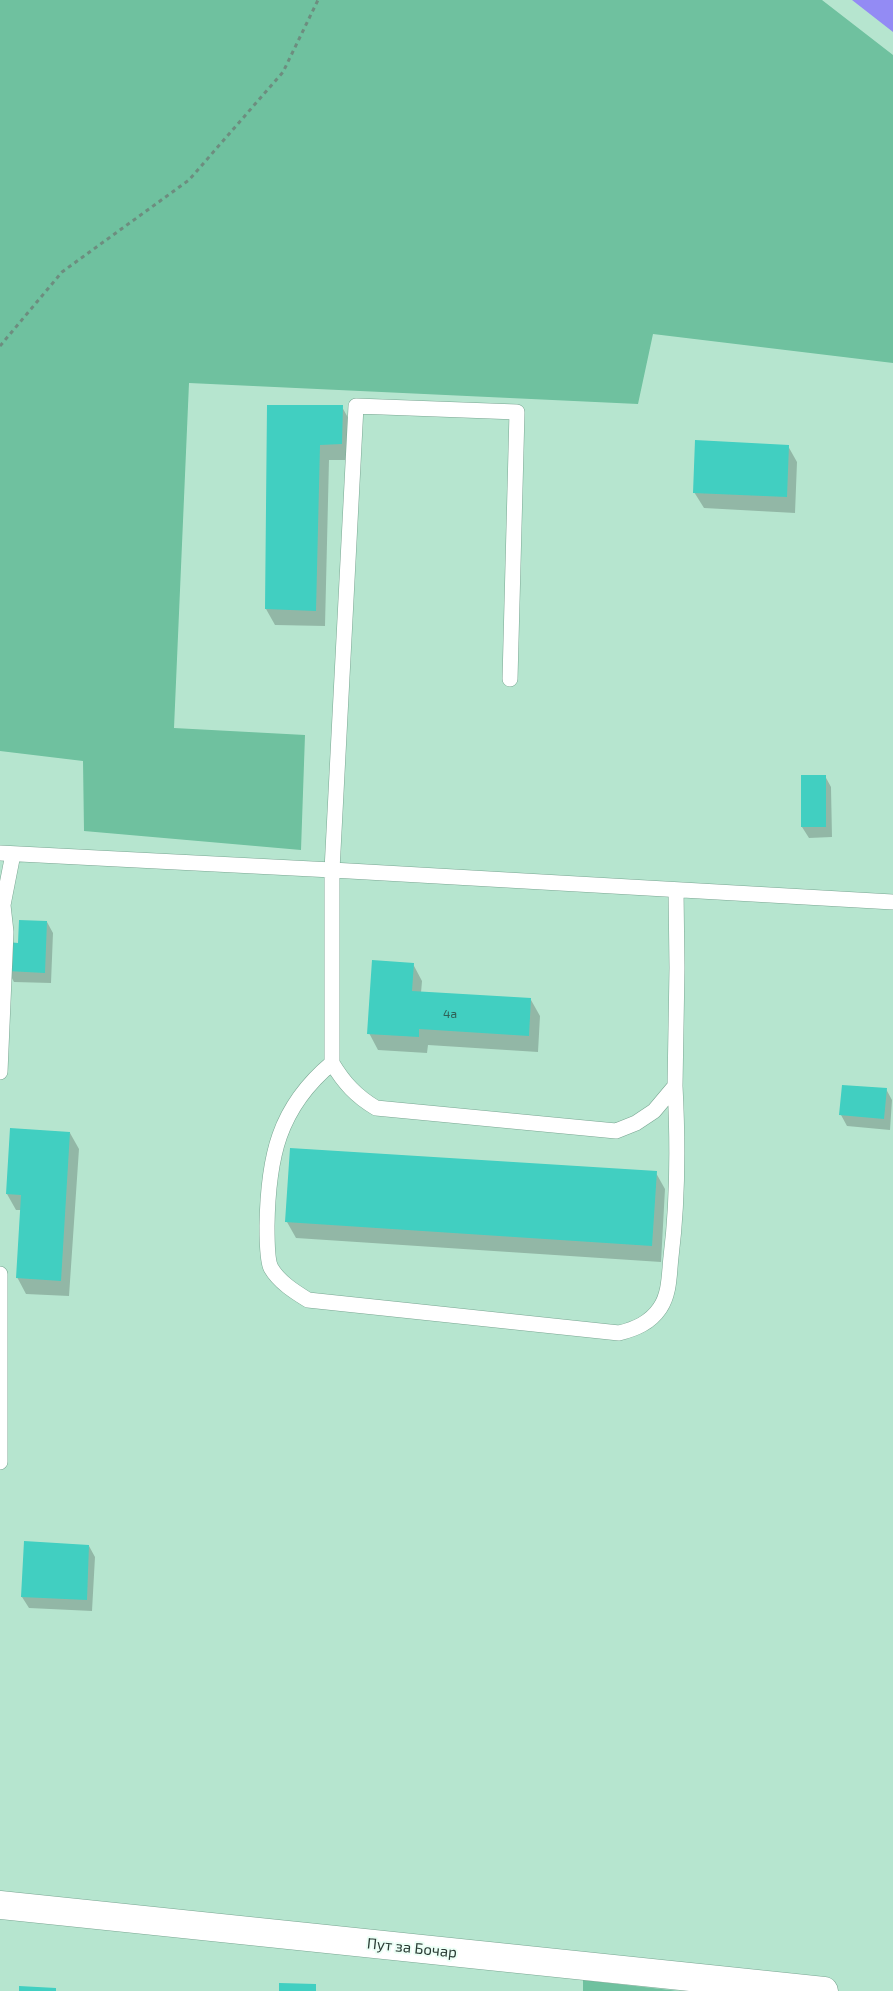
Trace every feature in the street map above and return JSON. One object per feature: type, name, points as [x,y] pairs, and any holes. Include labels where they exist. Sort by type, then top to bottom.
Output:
[{"type":"street","name":"Пут за Бочар","points":[[0,1905],[824,1991]]},
{"type":"lane","points":[[510,679],[517,412],[356,406],[332,870],[332,1063],[352,1091],[376,1108],[616,1131],[636,1123],[654,1111],[675,1086]]},
{"type":"lane","points":[[0,1072],[6,932],[3,904],[6,853],[893,902]]},
{"type":"lane","points":[[332,1063],[314,1078],[298,1097],[286,1118],[277,1145],[267,1200],[267,1234],[270,1267],[283,1282],[308,1300],[619,1334],[635,1328],[650,1319],[660,1308],[666,1296],[674,1230],[677,1182],[675,1086],[676,890]]},
{"type":"lane","points":[[0,1274],[0,1462]]},
{"type":"path","points":[[0,346],[62,272],[190,180],[283,72],[318,0]]},
{"type":"green space","points":[[0,0],[822,0],[893,55],[893,363],[653,334],[638,404],[189,383],[174,728],[305,735],[301,850],[84,831],[83,761],[0,751]]},
{"type":"green space","points":[[583,1980],[679,1991],[583,1991]]},
{"type":"shaded area","points":[[852,0],[893,0],[893,32]]},
{"type":"building","points":[[267,405],[343,405],[342,444],[320,445],[316,611],[265,609]]},
{"type":"building","points":[[695,440],[789,445],[787,497],[693,493]]},
{"type":"building","points":[[801,775],[826,775],[826,827],[801,827]]},
{"type":"building","points":[[19,920],[47,921],[45,973],[7,971],[8,942],[18,943]]},
{"type":"building","points":[[372,960],[414,963],[412,991],[531,998],[529,1036],[419,1029],[419,1037],[367,1034]]},
{"type":"building","points":[[842,1085],[887,1088],[884,1119],[839,1115]]},
{"type":"building","points":[[10,1128],[70,1132],[61,1281],[16,1278],[21,1195],[6,1194]]},
{"type":"building","points":[[290,1148],[657,1171],[652,1246],[285,1222]]},
{"type":"building","points":[[24,1541],[89,1545],[87,1600],[21,1597]]},
{"type":"building","points":[[279,1983],[316,1984],[316,1991],[279,1991]]},
{"type":"building","points":[[19,1986],[56,1988],[56,1991],[19,1991]]}]
